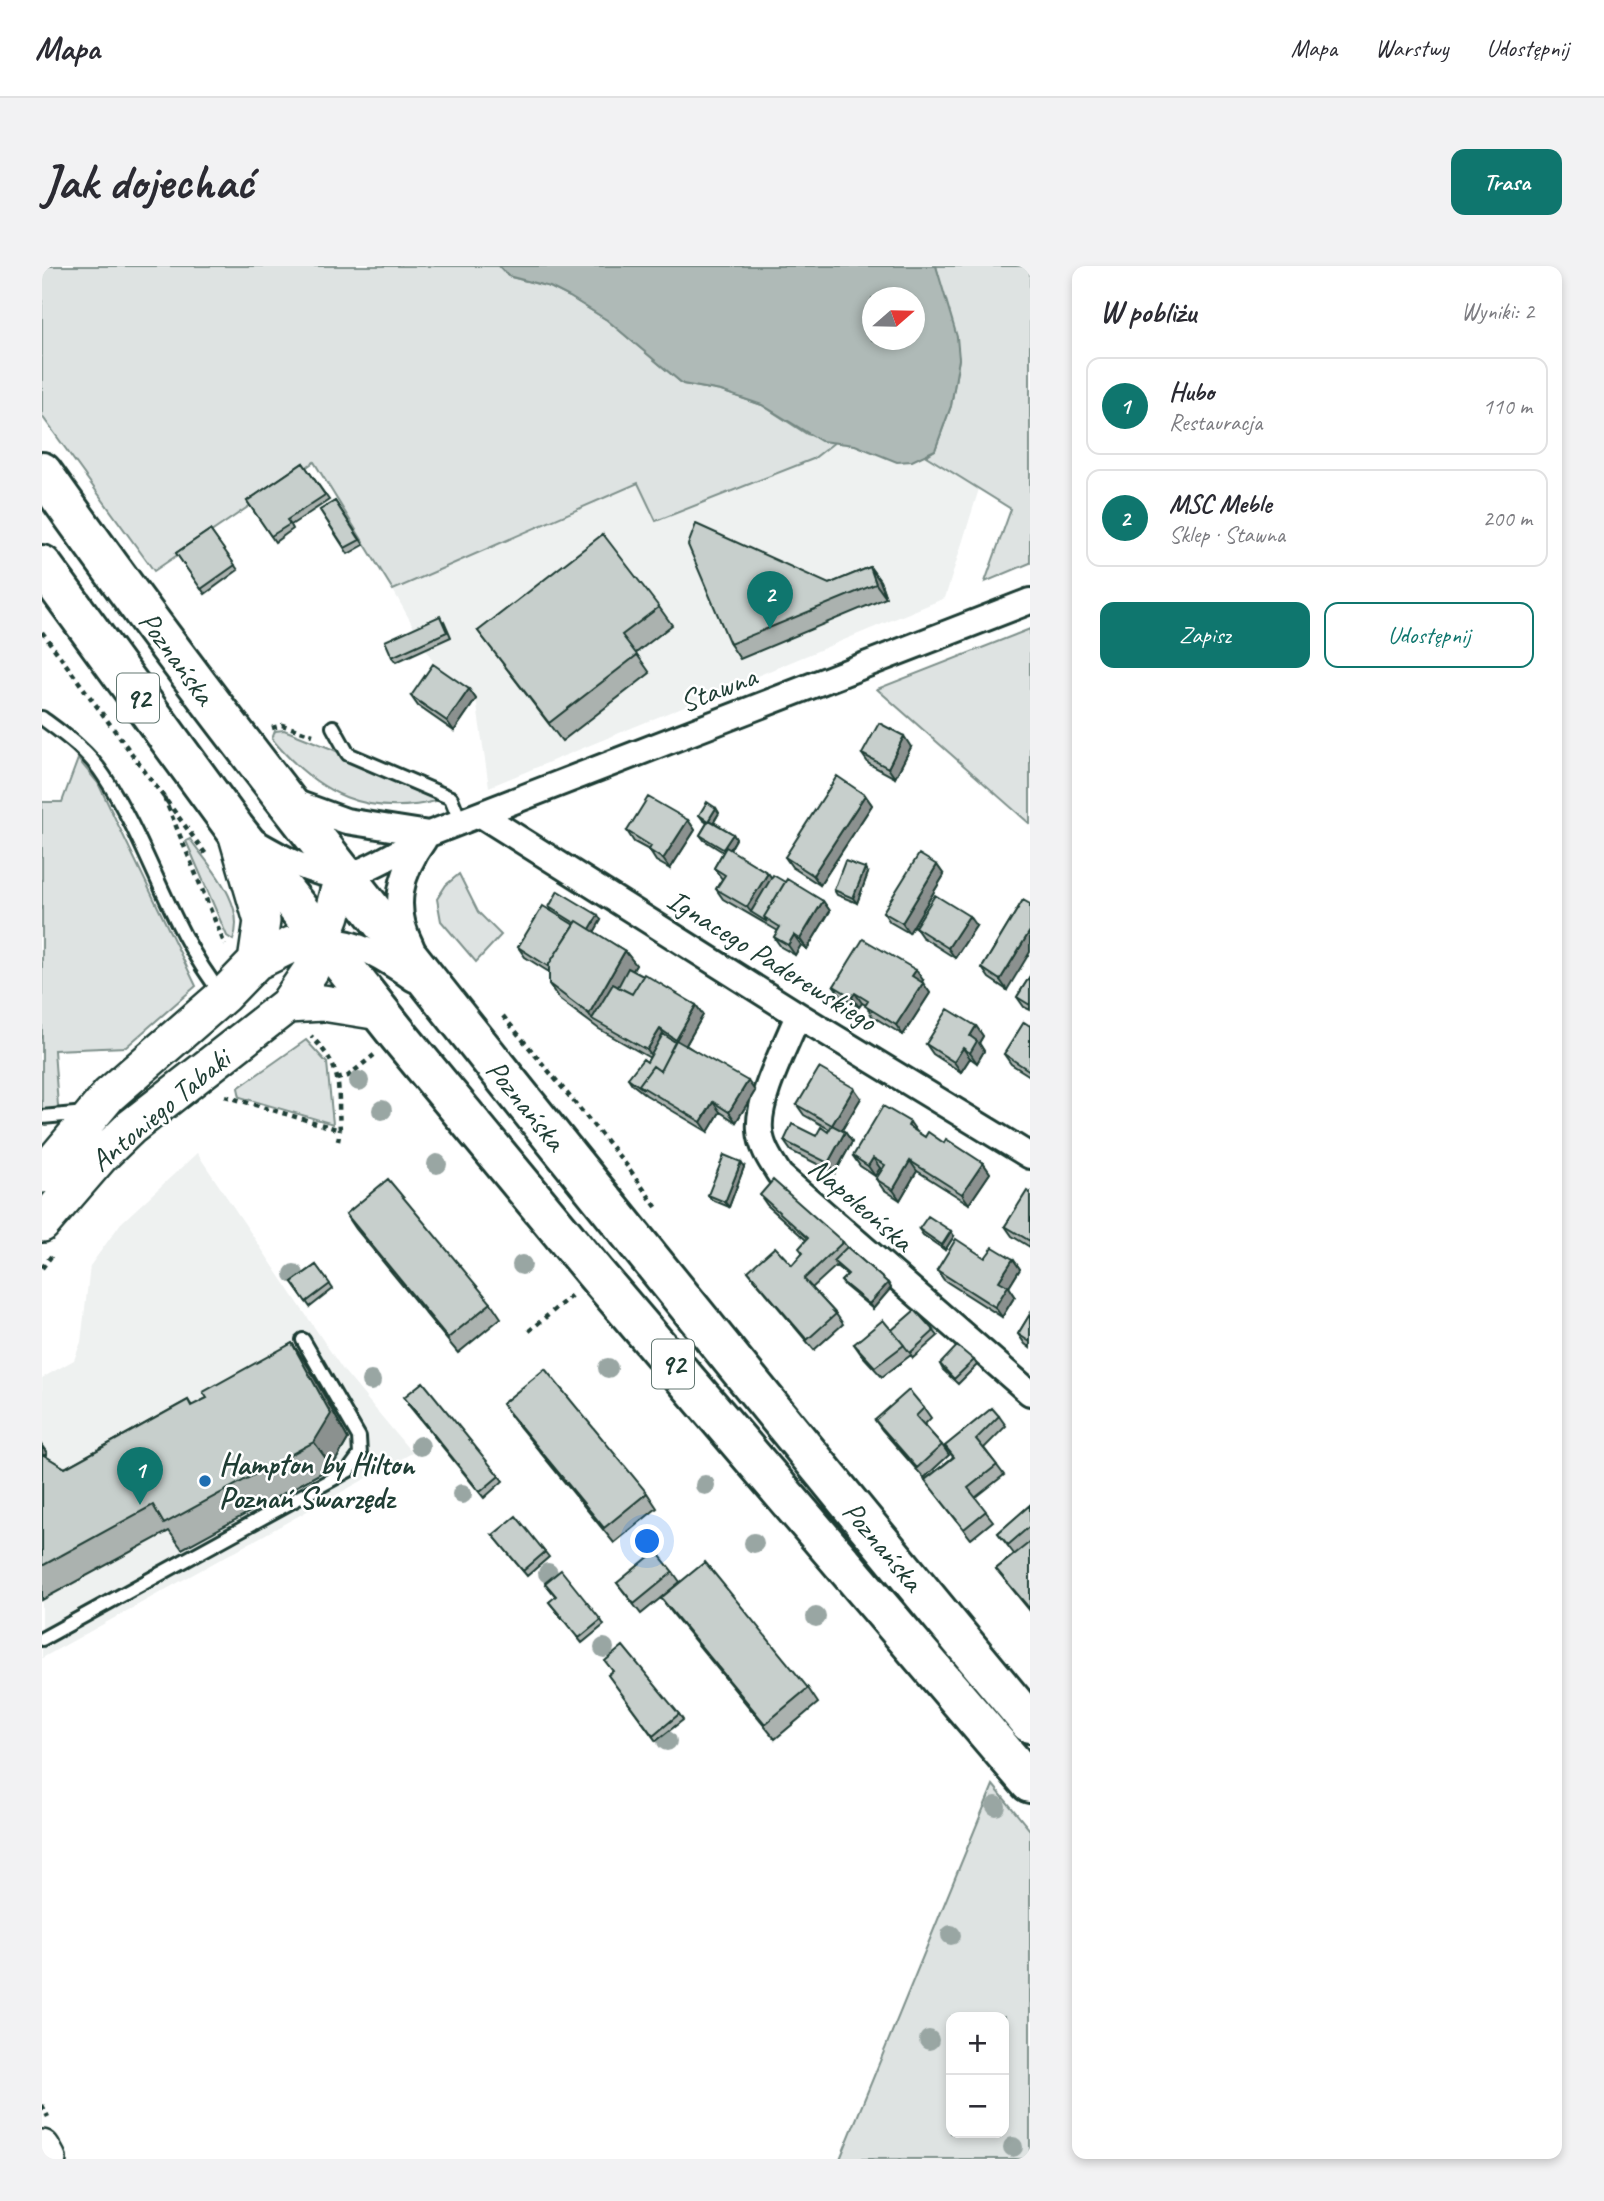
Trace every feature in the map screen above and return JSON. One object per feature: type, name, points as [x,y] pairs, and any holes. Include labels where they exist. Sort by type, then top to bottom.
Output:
[{"type":"main road","name":"Poznańska","points":[[42,472],[279,796],[342,876],[720,1347],[1030,1723]]},
{"type":"main road","name":"Poznańska","points":[[42,565],[235,830],[380,1012],[595,1273],[1030,1783]]},
{"type":"street","name":"Stawna","points":[[342,876],[382,860],[429,834],[1030,601]]},
{"type":"street","name":"Stawna","points":[[279,796],[346,821],[429,834]]},
{"type":"street","name":"Ignacego Paderewskiego","points":[[472,819],[1030,1156]]},
{"type":"street","points":[[235,830],[281,857],[342,876]]},
{"type":"street","points":[[235,830],[262,920],[262,937],[244,955]]},
{"type":"street","points":[[429,834],[407,866],[399,905],[407,938],[443,1000]]},
{"type":"street","name":"Antoniego Tabaki","points":[[42,1224],[91,1166],[131,1127],[287,1005],[311,970],[342,876]]},
{"type":"street","name":"Antoniego Tabaki","points":[[42,1175],[93,1112],[223,996],[244,955],[323,940],[344,942],[369,951],[443,1000]]},
{"type":"street","points":[[287,1005],[323,1003],[380,1012]]},
{"type":"street","name":"Napoleońska","points":[[798,1015],[760,1115],[762,1144],[769,1159],[780,1175],[1030,1393]]},
{"type":"street","points":[[42,2148],[48,2159]]},
{"type":"lane","points":[[42,718],[82,748],[104,775],[197,956],[223,996]]},
{"type":"lane","points":[[333,727],[343,750],[355,758],[451,798],[472,819]]},
{"type":"lane","points":[[42,1116],[93,1112]]},
{"type":"lane","points":[[42,1639],[349,1470],[360,1455],[359,1437],[303,1340]]},
{"type":"path","points":[[42,632],[210,860]]},
{"type":"path","points":[[164,797],[224,945],[244,955]]},
{"type":"path","points":[[308,1033],[328,1053],[337,1079],[340,1130],[338,1141]]},
{"type":"path","points":[[337,1079],[361,1065]]},
{"type":"path","points":[[218,1094],[340,1130]]},
{"type":"path","points":[[528,1331],[578,1290]]},
{"type":"shaded area","points":[[42,266],[499,266],[511,277],[550,287],[607,320],[683,384],[721,391],[762,405],[807,434],[835,442],[813,459],[656,521],[638,483],[393,590],[314,462],[154,571],[42,416]]},
{"type":"shaded area","points":[[499,266],[936,266],[957,337],[959,359],[951,406],[935,450],[912,461],[897,462],[855,445],[821,441],[762,405],[721,391],[683,384],[607,320],[550,287],[508,276]]},
{"type":"shaded area","points":[[936,266],[1030,266],[1030,563],[985,582],[1011,509],[926,456],[935,450],[951,406],[959,359]]},
{"type":"shaded area","points":[[835,442],[855,445],[882,457],[912,461],[926,456],[979,489],[945,598],[489,787],[476,699],[440,674],[393,590],[638,483],[656,520],[813,459]]},
{"type":"shaded area","points":[[1030,629],[1030,824],[877,689]]},
{"type":"shaded area","points":[[284,730],[332,749],[440,800],[390,806],[367,804],[346,797],[326,787],[289,758],[272,739],[275,731]]},
{"type":"shaded area","points":[[78,759],[98,783],[196,986],[126,1047],[54,1050],[58,1106],[42,1122],[42,802],[62,802]]},
{"type":"shaded area","points":[[190,839],[216,873],[231,899],[236,926],[233,940],[227,936],[186,841]]},
{"type":"shaded area","points":[[459,874],[478,912],[501,935],[476,962],[441,921],[437,899],[446,885]]},
{"type":"shaded area","points":[[306,1040],[327,1063],[333,1124],[240,1097],[238,1088]]},
{"type":"shaded area","points":[[197,1153],[343,1370],[412,1453],[42,1658],[42,1378],[74,1360],[81,1342],[90,1266],[121,1223]]},
{"type":"shaded area","points":[[993,1785],[1030,1830],[1030,2159],[840,2159]]},
{"type":"building","points":[[303,463],[325,495],[287,520],[290,524],[271,536],[247,501]]},
{"type":"building","points":[[335,501],[360,540],[345,548],[320,510]]},
{"type":"building","points":[[696,524],[829,584],[870,567],[876,584],[730,644],[688,545]]},
{"type":"building","points":[[210,530],[235,565],[201,589],[176,553]]},
{"type":"building","points":[[603,534],[659,607],[622,635],[637,655],[549,723],[478,631]]},
{"type":"building","points":[[440,616],[447,632],[392,657],[385,641]]},
{"type":"building","points":[[433,664],[469,689],[447,721],[411,696]]},
{"type":"building","points":[[879,723],[904,736],[888,768],[862,754]]},
{"type":"building","points":[[837,776],[865,795],[813,875],[785,857]]},
{"type":"building","points":[[648,797],[688,820],[663,859],[649,850],[651,846],[627,831]]},
{"type":"building","points":[[707,802],[716,808],[708,821],[699,815]]},
{"type":"building","points":[[709,820],[733,834],[723,849],[700,835]]},
{"type":"building","points":[[726,847],[768,873],[747,907],[716,889],[725,875],[714,868]]},
{"type":"building","points":[[919,854],[937,865],[902,923],[883,912]]},
{"type":"building","points":[[845,861],[865,868],[853,898],[834,890]]},
{"type":"building","points":[[773,875],[785,882],[764,917],[767,922],[751,912]]},
{"type":"building","points":[[787,879],[823,901],[800,939],[794,935],[788,945],[774,937],[780,927],[764,917]]},
{"type":"building","points":[[558,891],[598,915],[590,929],[549,907]]},
{"type":"building","points":[[935,895],[969,916],[948,948],[915,927]]},
{"type":"building","points":[[1023,900],[1030,904],[1030,931],[1000,980],[982,968]]},
{"type":"building","points":[[543,906],[574,925],[549,967],[518,947]]},
{"type":"building","points":[[577,921],[625,951],[589,1014],[549,984],[549,964]]},
{"type":"building","points":[[863,939],[916,970],[912,976],[923,983],[896,1025],[865,1006],[868,1001],[855,993],[852,997],[834,986]]},
{"type":"building","points":[[628,968],[643,976],[632,994],[618,987]]},
{"type":"building","points":[[644,974],[696,1005],[676,1040],[660,1029],[647,1050],[592,1019],[613,984],[632,994]]},
{"type":"building","points":[[1030,976],[1030,1005],[1017,997]]},
{"type":"building","points":[[948,1009],[976,1026],[970,1036],[977,1041],[970,1053],[963,1048],[954,1062],[926,1044]]},
{"type":"building","points":[[1024,1022],[1030,1026],[1030,1071],[1004,1054]]},
{"type":"building","points":[[663,1034],[675,1042],[660,1071],[653,1066],[639,1085],[643,1089],[628,1078],[643,1059],[647,1062]]},
{"type":"building","points":[[676,1040],[748,1081],[729,1112],[713,1102],[701,1122],[639,1085],[653,1066],[660,1071]]},
{"type":"building","points":[[819,1068],[854,1088],[832,1125],[797,1105]]},
{"type":"building","points":[[883,1106],[910,1122],[908,1126],[925,1137],[928,1132],[944,1143],[946,1139],[983,1163],[962,1194],[910,1161],[893,1190],[876,1179],[885,1165],[873,1158],[868,1166],[853,1156]]},
{"type":"building","points":[[792,1124],[816,1136],[821,1127],[828,1132],[832,1125],[845,1132],[828,1163],[784,1141]]},
{"type":"building","points":[[724,1155],[741,1162],[725,1202],[708,1195]]},
{"type":"building","points":[[388,1179],[491,1303],[448,1338],[346,1214]]},
{"type":"building","points":[[773,1180],[843,1242],[804,1279],[836,1314],[807,1340],[748,1271],[775,1247],[792,1265],[803,1253],[799,1248],[808,1238],[760,1195]]},
{"type":"building","points":[[1027,1191],[1030,1193],[1030,1241],[1005,1226]]},
{"type":"building","points":[[928,1216],[951,1231],[942,1245],[919,1229]]},
{"type":"building","points":[[956,1239],[985,1258],[993,1247],[1013,1259],[999,1281],[1008,1286],[995,1307],[937,1270]]},
{"type":"building","points":[[847,1247],[888,1283],[869,1304],[841,1281],[848,1274],[833,1261]]},
{"type":"building","points":[[316,1265],[330,1284],[306,1302],[292,1282]]},
{"type":"building","points":[[915,1310],[934,1331],[910,1353],[892,1330]]},
{"type":"building","points":[[1030,1314],[1030,1342],[1018,1334]]},
{"type":"building","points":[[883,1320],[904,1345],[875,1367],[854,1344]]},
{"type":"building","name":"Hampton by Hilton Poznań Swarzędz","points":[[292,1343],[331,1414],[314,1442],[164,1524],[153,1505],[42,1566],[42,1454],[65,1468],[188,1400],[191,1406],[207,1398],[203,1392]]},
{"type":"building","points":[[957,1346],[974,1360],[954,1379],[940,1364]]},
{"type":"building","points":[[545,1369],[647,1493],[604,1528],[502,1404]]},
{"type":"building","points":[[423,1382],[499,1476],[480,1492],[404,1397]]},
{"type":"building","points":[[909,1390],[924,1408],[916,1416],[942,1445],[917,1468],[875,1420]]},
{"type":"building","points":[[992,1408],[999,1416],[976,1439],[997,1465],[968,1488],[986,1511],[964,1529],[925,1480],[954,1457],[945,1446]]},
{"type":"building","points":[[1030,1505],[1030,1526],[1008,1545],[998,1533]]},
{"type":"building","points":[[516,1516],[545,1552],[523,1571],[493,1535]]},
{"type":"building","points":[[1030,1542],[1030,1609],[996,1569]]},
{"type":"building","points":[[656,1551],[673,1572],[634,1604],[617,1583]]},
{"type":"building","points":[[705,1562],[808,1688],[765,1724],[661,1598]]},
{"type":"building","points":[[561,1570],[601,1620],[579,1638],[549,1602],[556,1596],[545,1583]]},
{"type":"building","points":[[623,1646],[679,1714],[653,1736],[608,1675],[613,1671],[605,1661]]},
{"type":"place","name":"MSC Meble","points":[[770,629]]},
{"type":"place","name":"Hampton by Hilton Poznań Swarzędz","points":[[205,1481]]},
{"type":"place","name":"Hubo","points":[[140,1505]]}]
